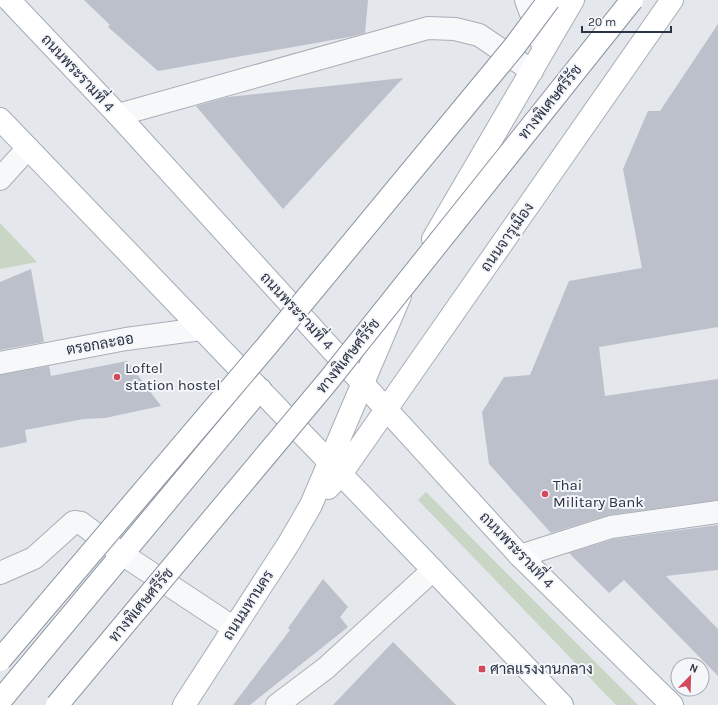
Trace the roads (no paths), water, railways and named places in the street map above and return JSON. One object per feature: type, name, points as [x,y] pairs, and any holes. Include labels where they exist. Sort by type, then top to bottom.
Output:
[{"type":"main road","name":"ถนนพระรามที่ 4","points":[[10,0],[118,115],[520,556],[672,705]]},
{"type":"main road","points":[[0,660],[266,348],[514,47],[549,0]]},
{"type":"main road","points":[[336,468],[363,383],[401,293],[574,0]]},
{"type":"main road","name":"ทางพิเศษศรีรัช","points":[[57,705],[328,382],[632,0]]},
{"type":"main road","name":"ถนนจารุเมือง","points":[[336,468],[387,409],[672,0]]},
{"type":"main road","points":[[0,119],[562,705]]},
{"type":"main road","points":[[0,701],[260,389]]},
{"type":"main road","name":"ถนนมหานคร","points":[[184,705],[289,544],[311,505],[336,468]]},
{"type":"street","points":[[526,0],[544,49]]},
{"type":"street","points":[[118,115],[428,28],[455,29],[479,35],[532,71]]},
{"type":"street","points":[[0,179],[28,148]]},
{"type":"street","name":"ตรอกละออ","points":[[0,363],[126,339],[201,329]]},
{"type":"street","points":[[520,556],[611,527],[718,512]]},
{"type":"street","points":[[0,573],[34,558],[74,522],[81,523],[122,554],[234,628]]},
{"type":"street","points":[[277,705],[326,668],[433,570]]},
{"type":"place","name":"Loftel station hostel","points":[[117,377]]},
{"type":"place","name":"Thai Military Bank","points":[[545,494]]},
{"type":"place","name":"ศาลแรงงานกลาง","points":[[482,669]]}]
